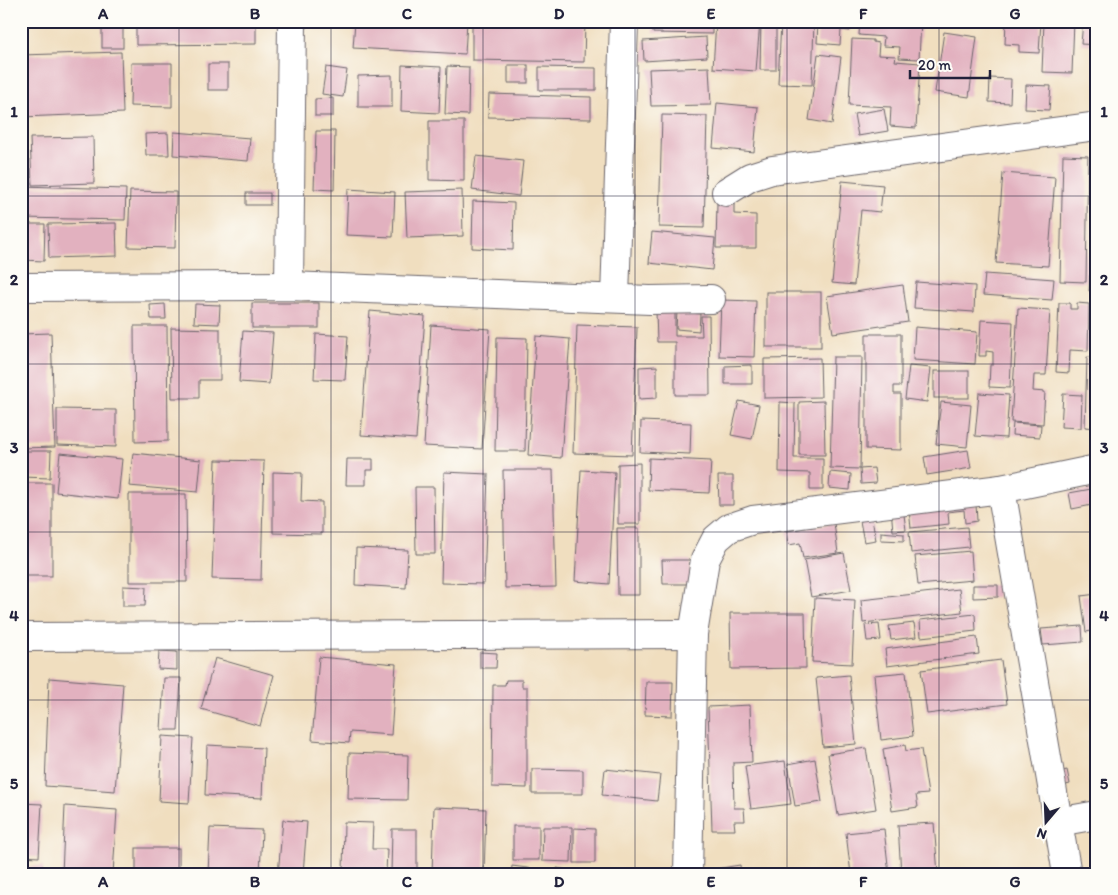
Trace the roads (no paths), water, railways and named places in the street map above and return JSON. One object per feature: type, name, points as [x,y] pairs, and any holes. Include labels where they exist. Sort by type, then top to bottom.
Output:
[{"type":"street","points":[[289,286],[292,21]]},
{"type":"street","points":[[616,298],[624,21]]},
{"type":"street","points":[[726,192],[750,177],[772,170],[1097,126]]},
{"type":"street","points":[[21,287],[289,286],[676,300],[711,298]]},
{"type":"street","points":[[688,874],[693,634],[705,560],[716,539],[729,528],[754,520],[1001,489],[1097,469]]},
{"type":"street","points":[[1001,489],[1067,874]]},
{"type":"street","points":[[21,637],[693,634]]},
{"type":"street","points":[[1058,822],[1097,815]]}]
